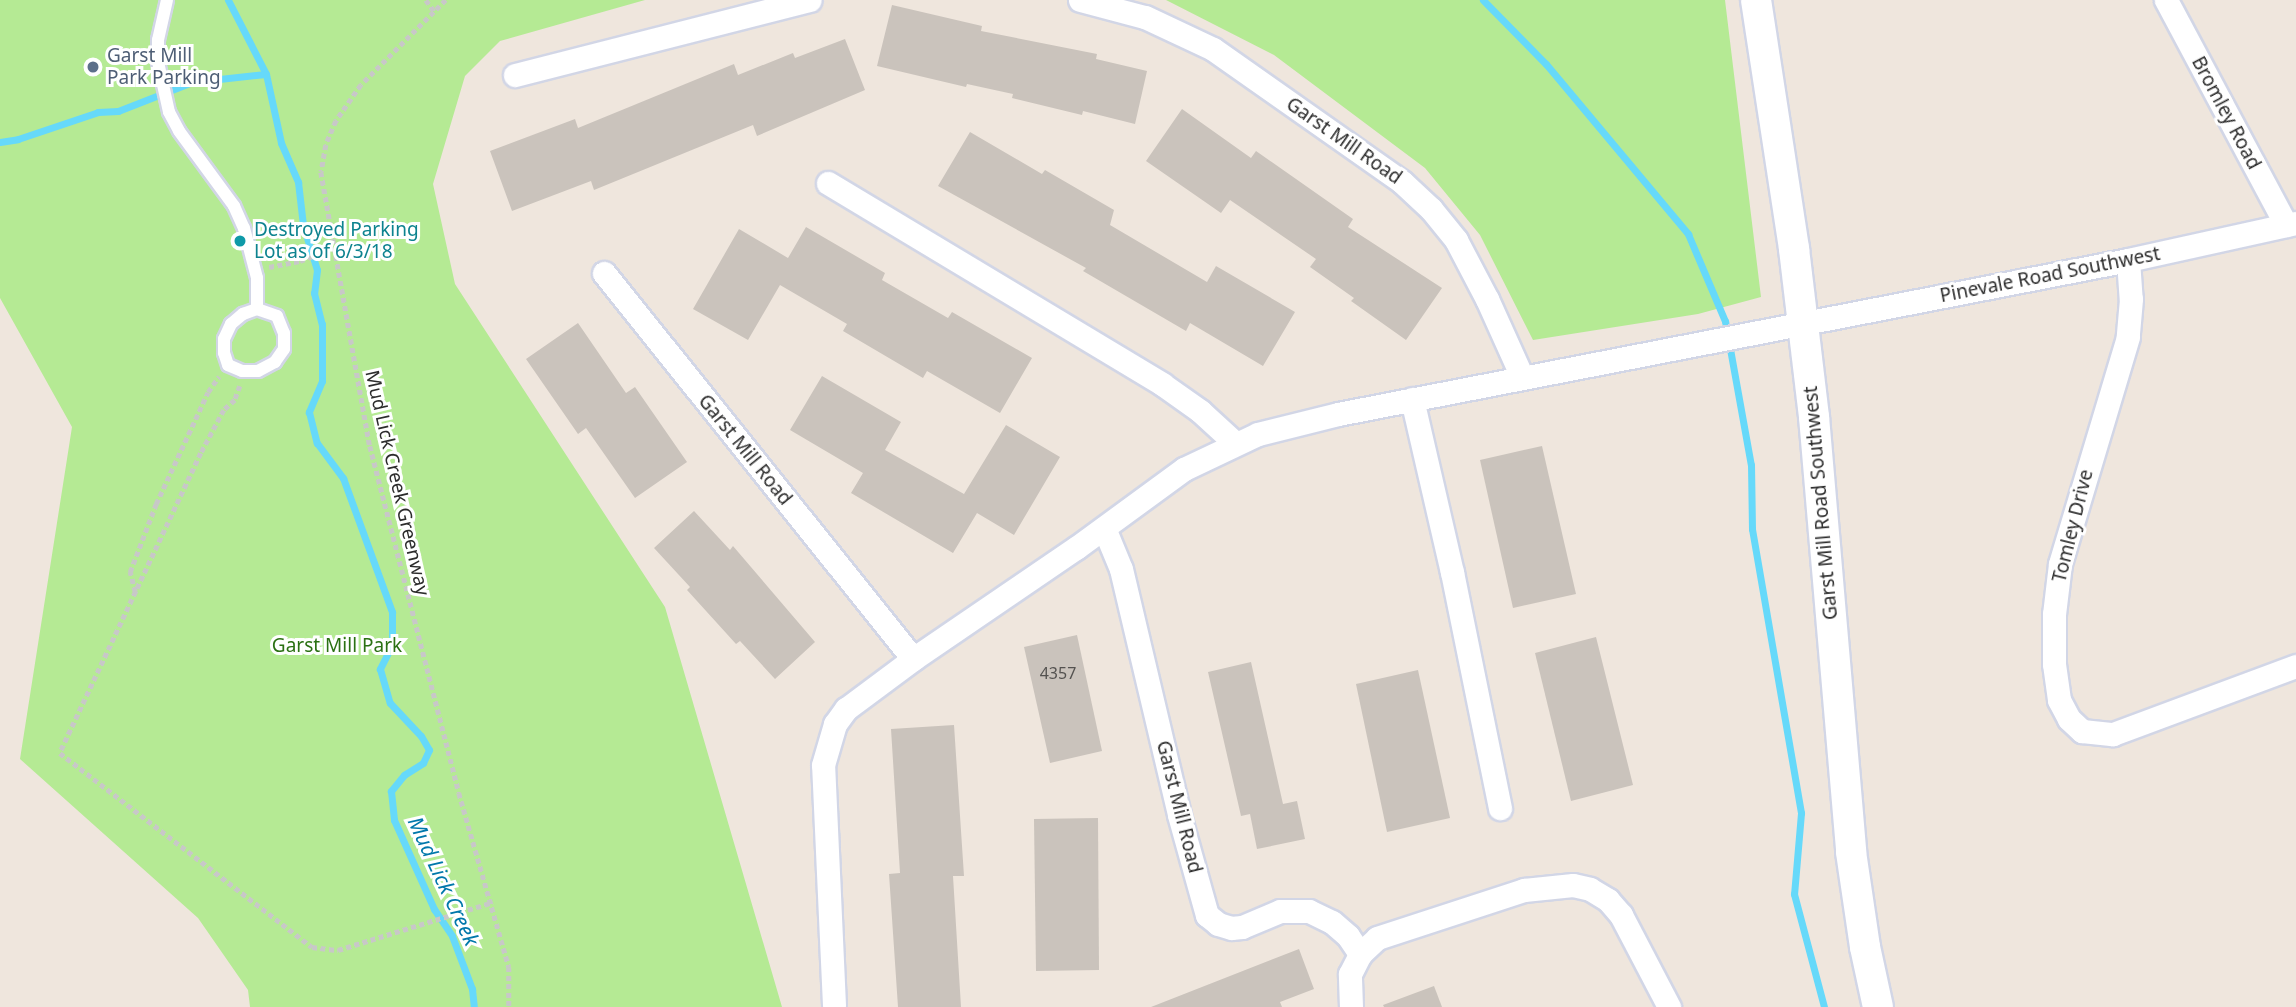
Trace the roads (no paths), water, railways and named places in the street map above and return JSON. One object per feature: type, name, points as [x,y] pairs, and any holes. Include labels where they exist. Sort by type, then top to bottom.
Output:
[{"type":"street","points":[[515,75],[810,0]]},
{"type":"street","name":"Garst Mill Road","points":[[1080,0],[1146,17],[1213,49],[1402,181],[1431,209],[1455,240],[1487,299],[1522,377]]},
{"type":"street","name":"Garst Mill Road Southwest","points":[[1756,0],[1814,416],[1851,852],[1878,1007]]},
{"type":"street","name":"Bromley Road","points":[[2166,0],[2291,224]]},
{"type":"street","points":[[828,183],[1162,384],[1200,411],[1236,443]]},
{"type":"street","name":"Pinevale Road Southwest","points":[[1803,325],[2128,260],[2291,224]]},
{"type":"street","name":"Tomley Drive","points":[[2128,260],[2131,299],[2128,337],[2060,564],[2054,614],[2054,664],[2059,700],[2069,719],[2082,731],[2113,734],[2296,666]]},
{"type":"street","name":"Garst Mill Road","points":[[604,273],[913,659]]},
{"type":"street","points":[[834,1005],[823,765],[826,746],[846,709],[913,659],[1104,528],[1184,469],[1236,443],[1338,414],[1803,325]]},
{"type":"street","points":[[1412,399],[1452,572],[1500,808]]},
{"type":"street","name":"Garst Mill Road","points":[[1104,528],[1121,569],[1179,815],[1207,915],[1218,924],[1231,928],[1242,927],[1279,911],[1309,911],[1332,922],[1348,936],[1360,954]]},
{"type":"street","points":[[1351,1007],[1350,974],[1360,954],[1377,938],[1524,890],[1573,885],[1590,890],[1608,900],[1621,915],[1669,1007]]},
{"type":"lane","points":[[167,0],[158,40],[158,62],[169,112],[179,131],[234,206],[244,228],[254,269],[257,309]]},
{"type":"lane","points":[[257,309],[276,316],[284,333],[284,349],[275,362],[267,367],[258,371],[242,371],[228,365],[224,353],[224,339],[231,324],[243,314],[257,309]]},
{"type":"waterway","name":"Mud Lick Creek","points":[[228,0],[266,74],[281,143],[298,182],[303,225],[317,270],[314,293],[322,324],[322,381],[309,412],[317,443],[343,478],[392,612],[392,645],[380,669],[390,703],[421,736],[429,750],[423,763],[404,775],[391,791],[394,820],[434,909],[452,936],[472,989],[474,1007]]},
{"type":"waterway","points":[[1483,0],[1546,64],[1688,234],[1725,321],[1751,465],[1752,529],[1801,813],[1794,894],[1824,1007]]},
{"type":"waterway","points":[[0,142],[18,139],[98,112],[118,111],[192,82],[266,74]]},
{"type":"place","name":"Garst Mill Park Parking","points":[[93,67]]},
{"type":"place","name":"Destroyed Parking Lot as of 6/3/18","points":[[240,241]]},
{"type":"park label","name":"Garst Mill Park","points":[[337,646]]}]
